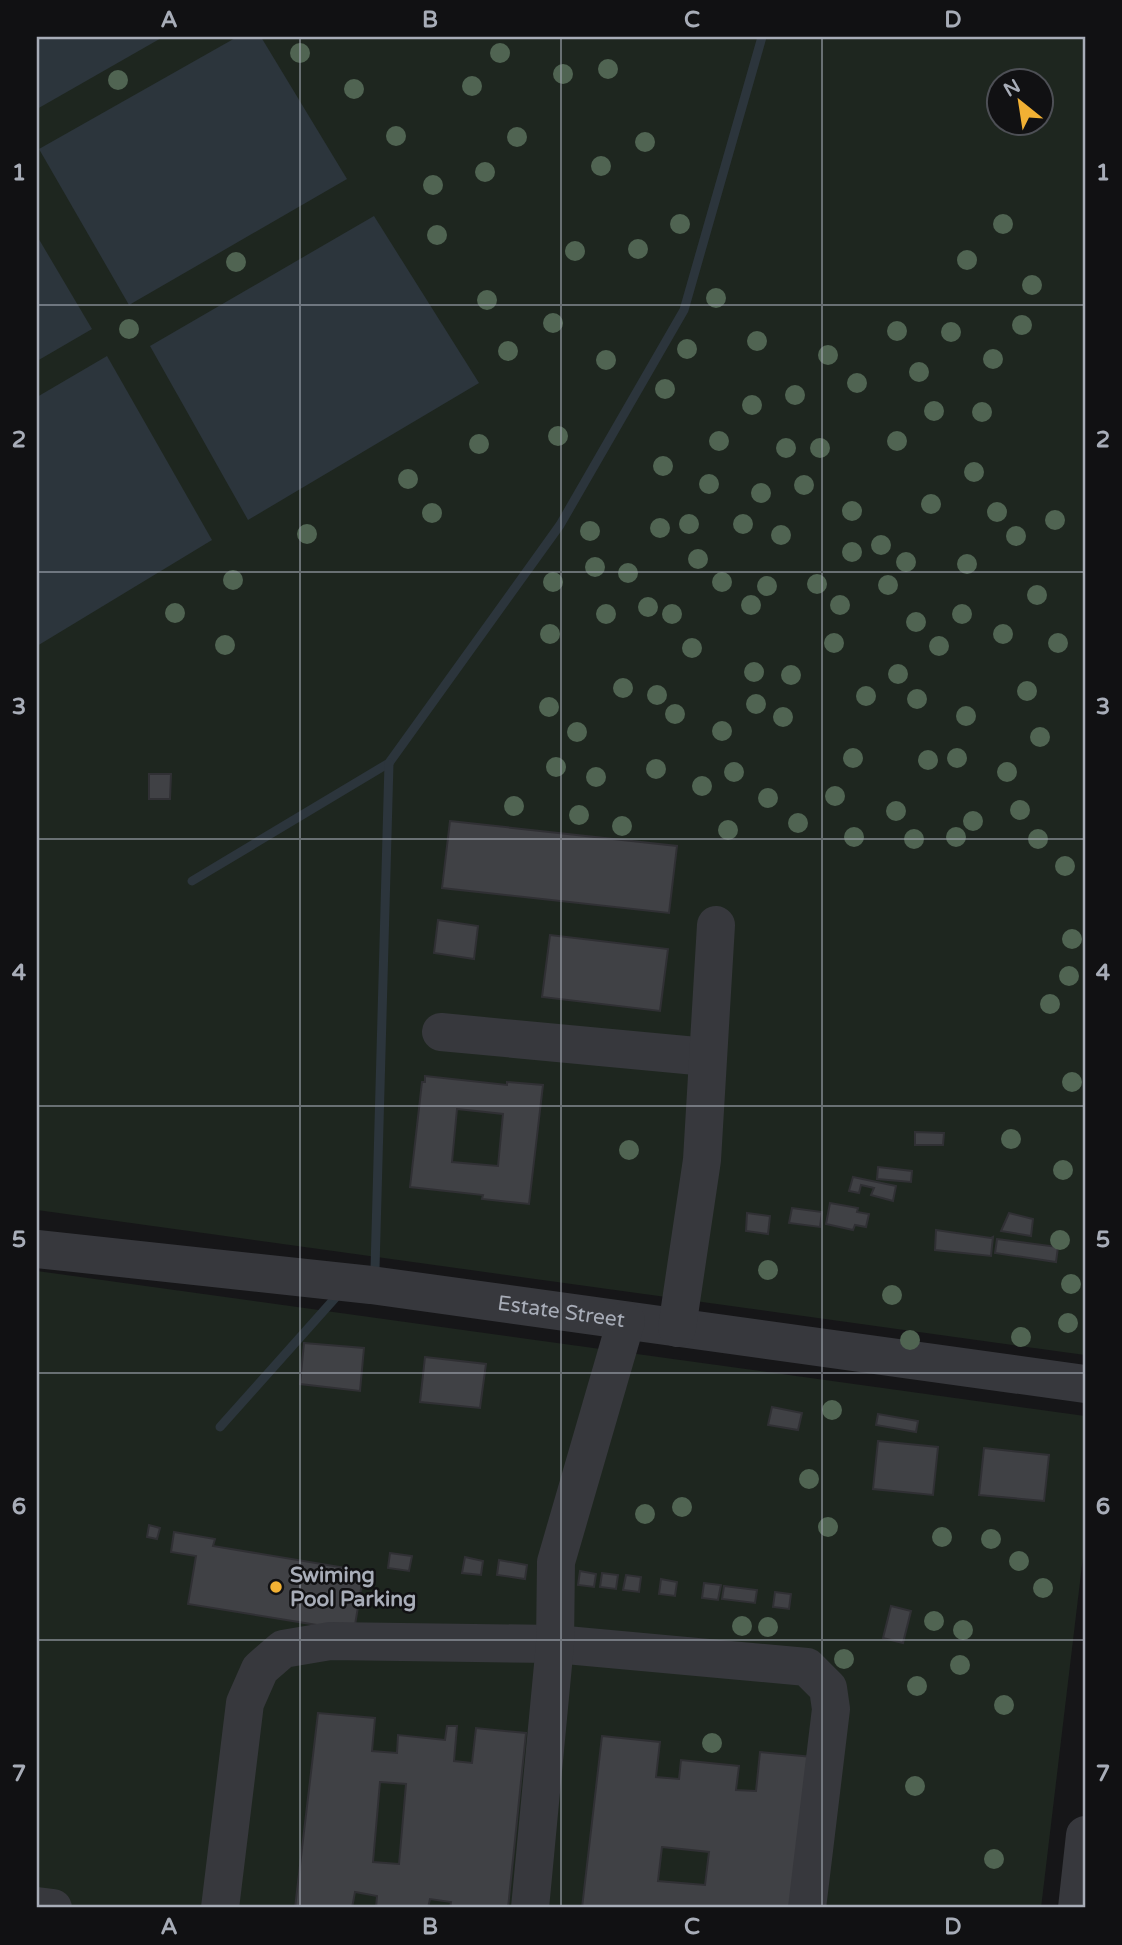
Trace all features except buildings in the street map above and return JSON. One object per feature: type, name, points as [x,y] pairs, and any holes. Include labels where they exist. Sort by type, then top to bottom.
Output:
[{"type":"street","points":[[677,1328],[702,1160],[716,925]]},
{"type":"street","points":[[440,1032],[707,1057]]},
{"type":"street","name":"Estate Street","points":[[37,1249],[371,1285],[1085,1384]]},
{"type":"street","points":[[530,1908],[555,1644],[556,1562],[626,1321]]},
{"type":"street","points":[[220,1908],[246,1703],[260,1669],[283,1649],[330,1641],[555,1644],[807,1667],[828,1688],[831,1709],[807,1908]]},
{"type":"street","points":[[1077,1908],[1085,1835]]},
{"type":"street","points":[[37,1906],[54,1908]]},
{"type":"shaded area","points":[[37,37],[1085,37],[1085,1355],[37,1210]]},
{"type":"shaded area","points":[[37,37],[163,37],[37,109]]},
{"type":"shaded area","points":[[237,37],[261,37],[347,179],[129,305],[39,149]]},
{"type":"shaded area","points":[[374,216],[479,383],[248,520],[150,346]]},
{"type":"shaded area","points":[[37,236],[92,329],[37,361]]},
{"type":"shaded area","points":[[107,356],[212,540],[37,646],[37,397]]},
{"type":"shaded area","points":[[37,1271],[1085,1416],[1085,1540],[1041,1908],[37,1908]]},
{"type":"waterway","points":[[192,881],[389,763],[560,525],[684,310],[762,37]]},
{"type":"waterway","points":[[375,1269],[389,763]]},
{"type":"waterway","points":[[220,1427],[336,1297]]},
{"type":"place","name":"Swiming Pool Parking","points":[[276,1587]]}]
